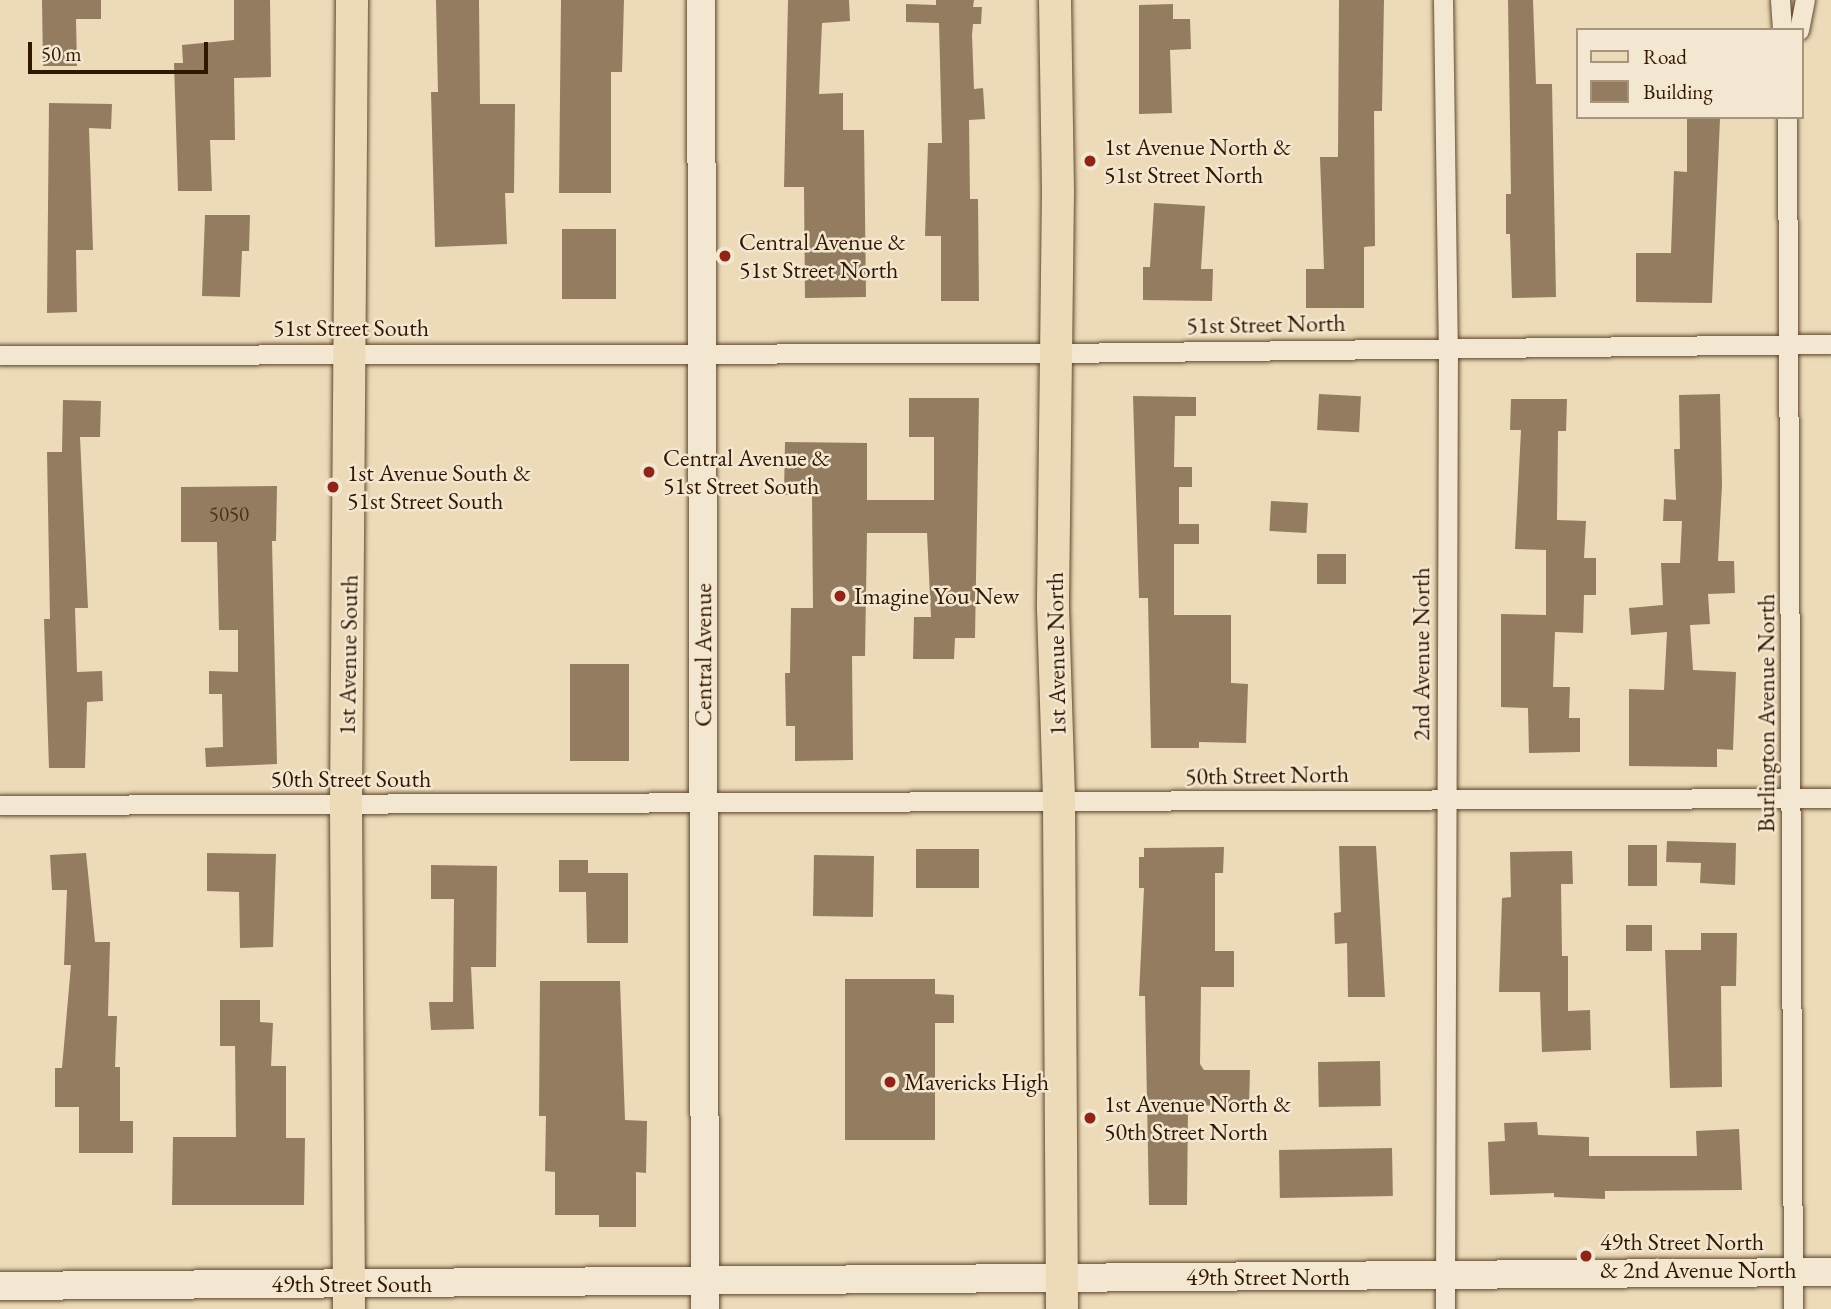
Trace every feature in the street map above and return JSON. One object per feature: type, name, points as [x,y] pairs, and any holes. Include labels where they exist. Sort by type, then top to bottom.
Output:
[{"type":"main road","name":"1st Avenue South","points":[[349,1296],[346,804],[352,353],[352,0]]},
{"type":"main road","name":"Central Avenue","points":[[701,0],[705,1296]]},
{"type":"main road","name":"1st Avenue North","points":[[1055,0],[1056,353],[1053,608],[1059,803],[1062,1294]]},
{"type":"main road","name":"49th Street North","points":[[705,1296],[1062,1294],[1445,1276],[1831,1272]]},
{"type":"main road","name":"49th Street South","points":[[0,1286],[349,1296],[705,1296]]},
{"type":"street","name":"2nd Avenue North","points":[[1444,0],[1448,345],[1444,797],[1445,1309]]},
{"type":"street","points":[[1780,0],[1782,28]]},
{"type":"street","points":[[1799,28],[1805,0]]},
{"type":"street","name":"Burlington Avenue North","points":[[1787,119],[1793,1309]]},
{"type":"street","name":"51st Street North","points":[[702,351],[1056,353],[1448,345],[1831,345]]},
{"type":"street","name":"51st Street South","points":[[0,355],[702,351]]},
{"type":"street","name":"50th Street North","points":[[703,803],[1059,803],[1444,797],[1831,798]]},
{"type":"street","name":"50th Street South","points":[[0,805],[703,803]]},
{"type":"building","points":[[42,0],[101,0],[101,19],[76,19],[77,66],[43,66]]},
{"type":"building","points":[[234,0],[270,0],[271,77],[234,78],[235,140],[210,140],[212,191],[178,191],[174,63],[183,63],[182,45],[234,40]]},
{"type":"building","points":[[436,0],[479,0],[480,104],[515,104],[514,193],[505,193],[507,244],[435,247],[431,92],[438,92]]},
{"type":"building","points":[[561,0],[624,0],[622,72],[611,72],[611,193],[559,193]]},
{"type":"building","points":[[788,0],[849,0],[850,21],[822,23],[819,94],[843,93],[843,130],[864,130],[866,297],[805,298],[804,187],[784,187]]},
{"type":"building","points":[[936,0],[974,0],[973,7],[982,7],[981,24],[973,24],[972,35],[974,89],[983,88],[985,119],[969,120],[970,199],[978,199],[979,301],[941,301],[941,236],[925,236],[928,143],[942,143],[939,23],[906,22],[906,4],[936,5]]},
{"type":"building","points":[[1339,0],[1384,0],[1382,111],[1374,111],[1375,246],[1364,247],[1364,308],[1306,308],[1306,269],[1324,269],[1320,157],[1338,157]]},
{"type":"building","points":[[1508,0],[1533,0],[1536,84],[1552,84],[1556,297],[1512,298],[1510,234],[1506,234],[1506,194],[1511,194]]},
{"type":"building","points":[[1173,4],[1173,19],[1190,19],[1191,49],[1170,50],[1172,113],[1139,114],[1139,5]]},
{"type":"building","points":[[49,103],[112,104],[111,129],[89,128],[93,250],[76,250],[77,312],[47,313]]},
{"type":"building","points":[[1687,119],[1720,119],[1712,303],[1636,302],[1636,253],[1671,253],[1674,171],[1687,172]]},
{"type":"building","points":[[1154,203],[1205,206],[1201,269],[1213,269],[1212,301],[1143,300],[1143,267],[1150,267]]},
{"type":"building","points":[[205,215],[250,215],[249,251],[242,251],[240,297],[202,296]]},
{"type":"building","points":[[562,229],[616,229],[616,299],[562,299]]},
{"type":"building","points":[[1319,394],[1361,396],[1359,432],[1317,430]]},
{"type":"building","points":[[1720,394],[1722,485],[1718,561],[1734,561],[1735,593],[1708,594],[1710,624],[1690,625],[1693,670],[1736,672],[1733,750],[1717,749],[1717,767],[1629,766],[1629,689],[1664,690],[1667,632],[1631,635],[1629,608],[1663,605],[1661,563],[1680,563],[1682,521],[1663,521],[1664,499],[1676,500],[1674,449],[1680,449],[1679,395]]},
{"type":"building","points":[[1133,396],[1196,397],[1196,416],[1175,416],[1174,467],[1192,467],[1192,487],[1179,487],[1179,524],[1199,524],[1199,544],[1174,544],[1174,615],[1231,615],[1231,683],[1248,684],[1246,743],[1199,742],[1199,748],[1151,748],[1148,598],[1139,598]]},
{"type":"building","points":[[909,398],[979,398],[975,638],[955,638],[954,659],[913,659],[914,617],[931,617],[927,533],[867,533],[865,656],[852,656],[853,760],[795,761],[795,726],[786,726],[785,673],[790,673],[791,608],[813,608],[812,495],[784,495],[785,442],[867,443],[867,500],[934,500],[934,437],[909,437]]},
{"type":"building","points":[[1511,399],[1567,399],[1566,431],[1558,431],[1557,520],[1586,521],[1584,558],[1596,558],[1596,595],[1584,595],[1583,633],[1555,632],[1553,687],[1570,687],[1569,718],[1580,718],[1580,752],[1529,753],[1528,708],[1501,707],[1501,614],[1546,615],[1546,550],[1515,549],[1521,430],[1510,430]]},
{"type":"building","points":[[63,400],[101,401],[100,437],[80,437],[88,608],[75,608],[77,672],[102,671],[103,701],[87,702],[85,768],[49,768],[44,619],[50,619],[47,452],[62,452]]},
{"type":"building","points":[[277,486],[276,541],[272,541],[277,764],[206,767],[205,748],[223,747],[222,694],[209,694],[209,671],[238,672],[238,630],[219,630],[217,542],[181,542],[181,487]]},
{"type":"building","points":[[1271,501],[1308,503],[1306,533],[1269,531]]},
{"type":"building","points":[[1317,554],[1346,554],[1346,584],[1317,584]]},
{"type":"building","points":[[570,664],[629,664],[629,761],[570,761]]},
{"type":"building","points":[[1667,841],[1736,843],[1735,885],[1700,883],[1701,863],[1666,862]]},
{"type":"building","points":[[1628,845],[1657,845],[1657,886],[1628,886]]},
{"type":"building","points":[[1339,846],[1376,846],[1385,997],[1348,997],[1347,943],[1335,944],[1334,913],[1341,912]]},
{"type":"building","points":[[1224,847],[1223,873],[1215,873],[1215,951],[1234,951],[1234,987],[1201,987],[1200,1064],[1204,1070],[1250,1070],[1249,1105],[1188,1106],[1187,1205],[1149,1205],[1145,996],[1139,996],[1144,888],[1139,888],[1139,857],[1144,857],[1144,848]]},
{"type":"building","points":[[916,849],[979,849],[979,888],[916,888]]},
{"type":"building","points":[[1572,851],[1573,884],[1561,884],[1562,956],[1568,956],[1568,1011],[1590,1010],[1591,1050],[1542,1052],[1540,992],[1499,992],[1502,898],[1511,897],[1510,852]]},
{"type":"building","points":[[86,853],[95,942],[110,942],[108,1016],[117,1016],[115,1067],[120,1067],[120,1121],[133,1121],[133,1153],[79,1153],[79,1107],[55,1107],[55,1068],[62,1068],[71,965],[64,965],[67,890],[52,890],[50,855]]},
{"type":"building","points":[[207,853],[276,854],[273,947],[240,948],[239,892],[207,891]]},
{"type":"building","points":[[814,855],[874,856],[873,917],[813,916]]},
{"type":"building","points":[[559,860],[588,860],[588,873],[628,873],[628,943],[587,943],[586,892],[559,892]]},
{"type":"building","points":[[431,865],[497,866],[496,967],[471,967],[474,1029],[431,1030],[429,1002],[453,1002],[454,899],[431,899]]},
{"type":"building","points":[[1626,925],[1652,925],[1652,951],[1626,951]]},
{"type":"building","points":[[1701,933],[1737,933],[1736,986],[1721,986],[1722,1087],[1670,1088],[1665,950],[1701,950]]},
{"type":"building","name":"Mavericks High","points":[[845,979],[935,979],[935,994],[954,995],[954,1023],[935,1023],[935,1140],[845,1140]]},
{"type":"building","points":[[540,981],[620,981],[625,1120],[647,1121],[646,1173],[636,1172],[636,1227],[599,1227],[599,1215],[555,1215],[555,1172],[545,1171],[546,1116],[539,1116]]},
{"type":"building","points":[[220,1000],[260,1000],[260,1022],[273,1023],[271,1066],[286,1066],[286,1138],[305,1138],[304,1205],[172,1205],[173,1137],[236,1137],[235,1046],[220,1046]]},
{"type":"building","points":[[1380,1061],[1381,1106],[1319,1107],[1318,1062]]},
{"type":"building","points":[[1537,1122],[1538,1135],[1589,1137],[1589,1156],[1697,1156],[1696,1131],[1739,1129],[1742,1190],[1605,1191],[1605,1199],[1554,1197],[1554,1193],[1490,1195],[1488,1142],[1505,1141],[1504,1123]]},
{"type":"building","points":[[1392,1148],[1393,1196],[1280,1198],[1279,1150]]},
{"type":"place","name":"1st Avenue North & 51st Street North","points":[[1090,161]]},
{"type":"place","name":"Central Avenue & 51st Street North","points":[[725,256]]},
{"type":"place","name":"Central Avenue & 51st Street South","points":[[649,472]]},
{"type":"place","name":"1st Avenue South & 51st Street South","points":[[333,487]]},
{"type":"place","name":"Imagine You New","points":[[840,596]]},
{"type":"place","name":"Mavericks High","points":[[890,1082]]},
{"type":"place","name":"1st Avenue North & 50th Street North","points":[[1090,1118]]},
{"type":"place","name":"49th Street North & 2nd Avenue North","points":[[1586,1256]]}]
